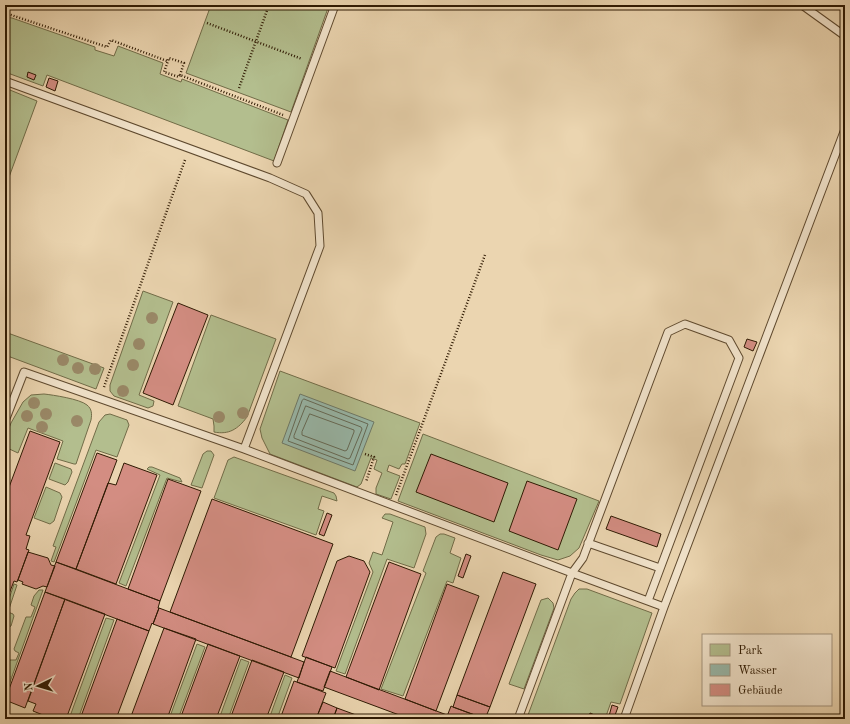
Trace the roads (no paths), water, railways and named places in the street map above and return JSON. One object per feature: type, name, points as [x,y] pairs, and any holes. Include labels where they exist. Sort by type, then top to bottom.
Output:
[{"type":"lane","points":[[277,163],[335,5]]},
{"type":"lane","points":[[802,5],[845,36]]},
{"type":"lane","points":[[8,82],[270,178],[306,194],[318,213],[320,246],[244,449]]},
{"type":"lane","points":[[624,719],[664,607],[845,129]]},
{"type":"lane","points":[[518,719],[572,573],[583,558],[668,332],[685,324],[729,340],[739,358],[648,601]]},
{"type":"lane","points":[[5,421],[24,372],[244,449],[664,607]]},
{"type":"lane","points":[[588,543],[660,568]]},
{"type":"water","points":[[300,394],[374,422],[355,471],[282,443]]}]
